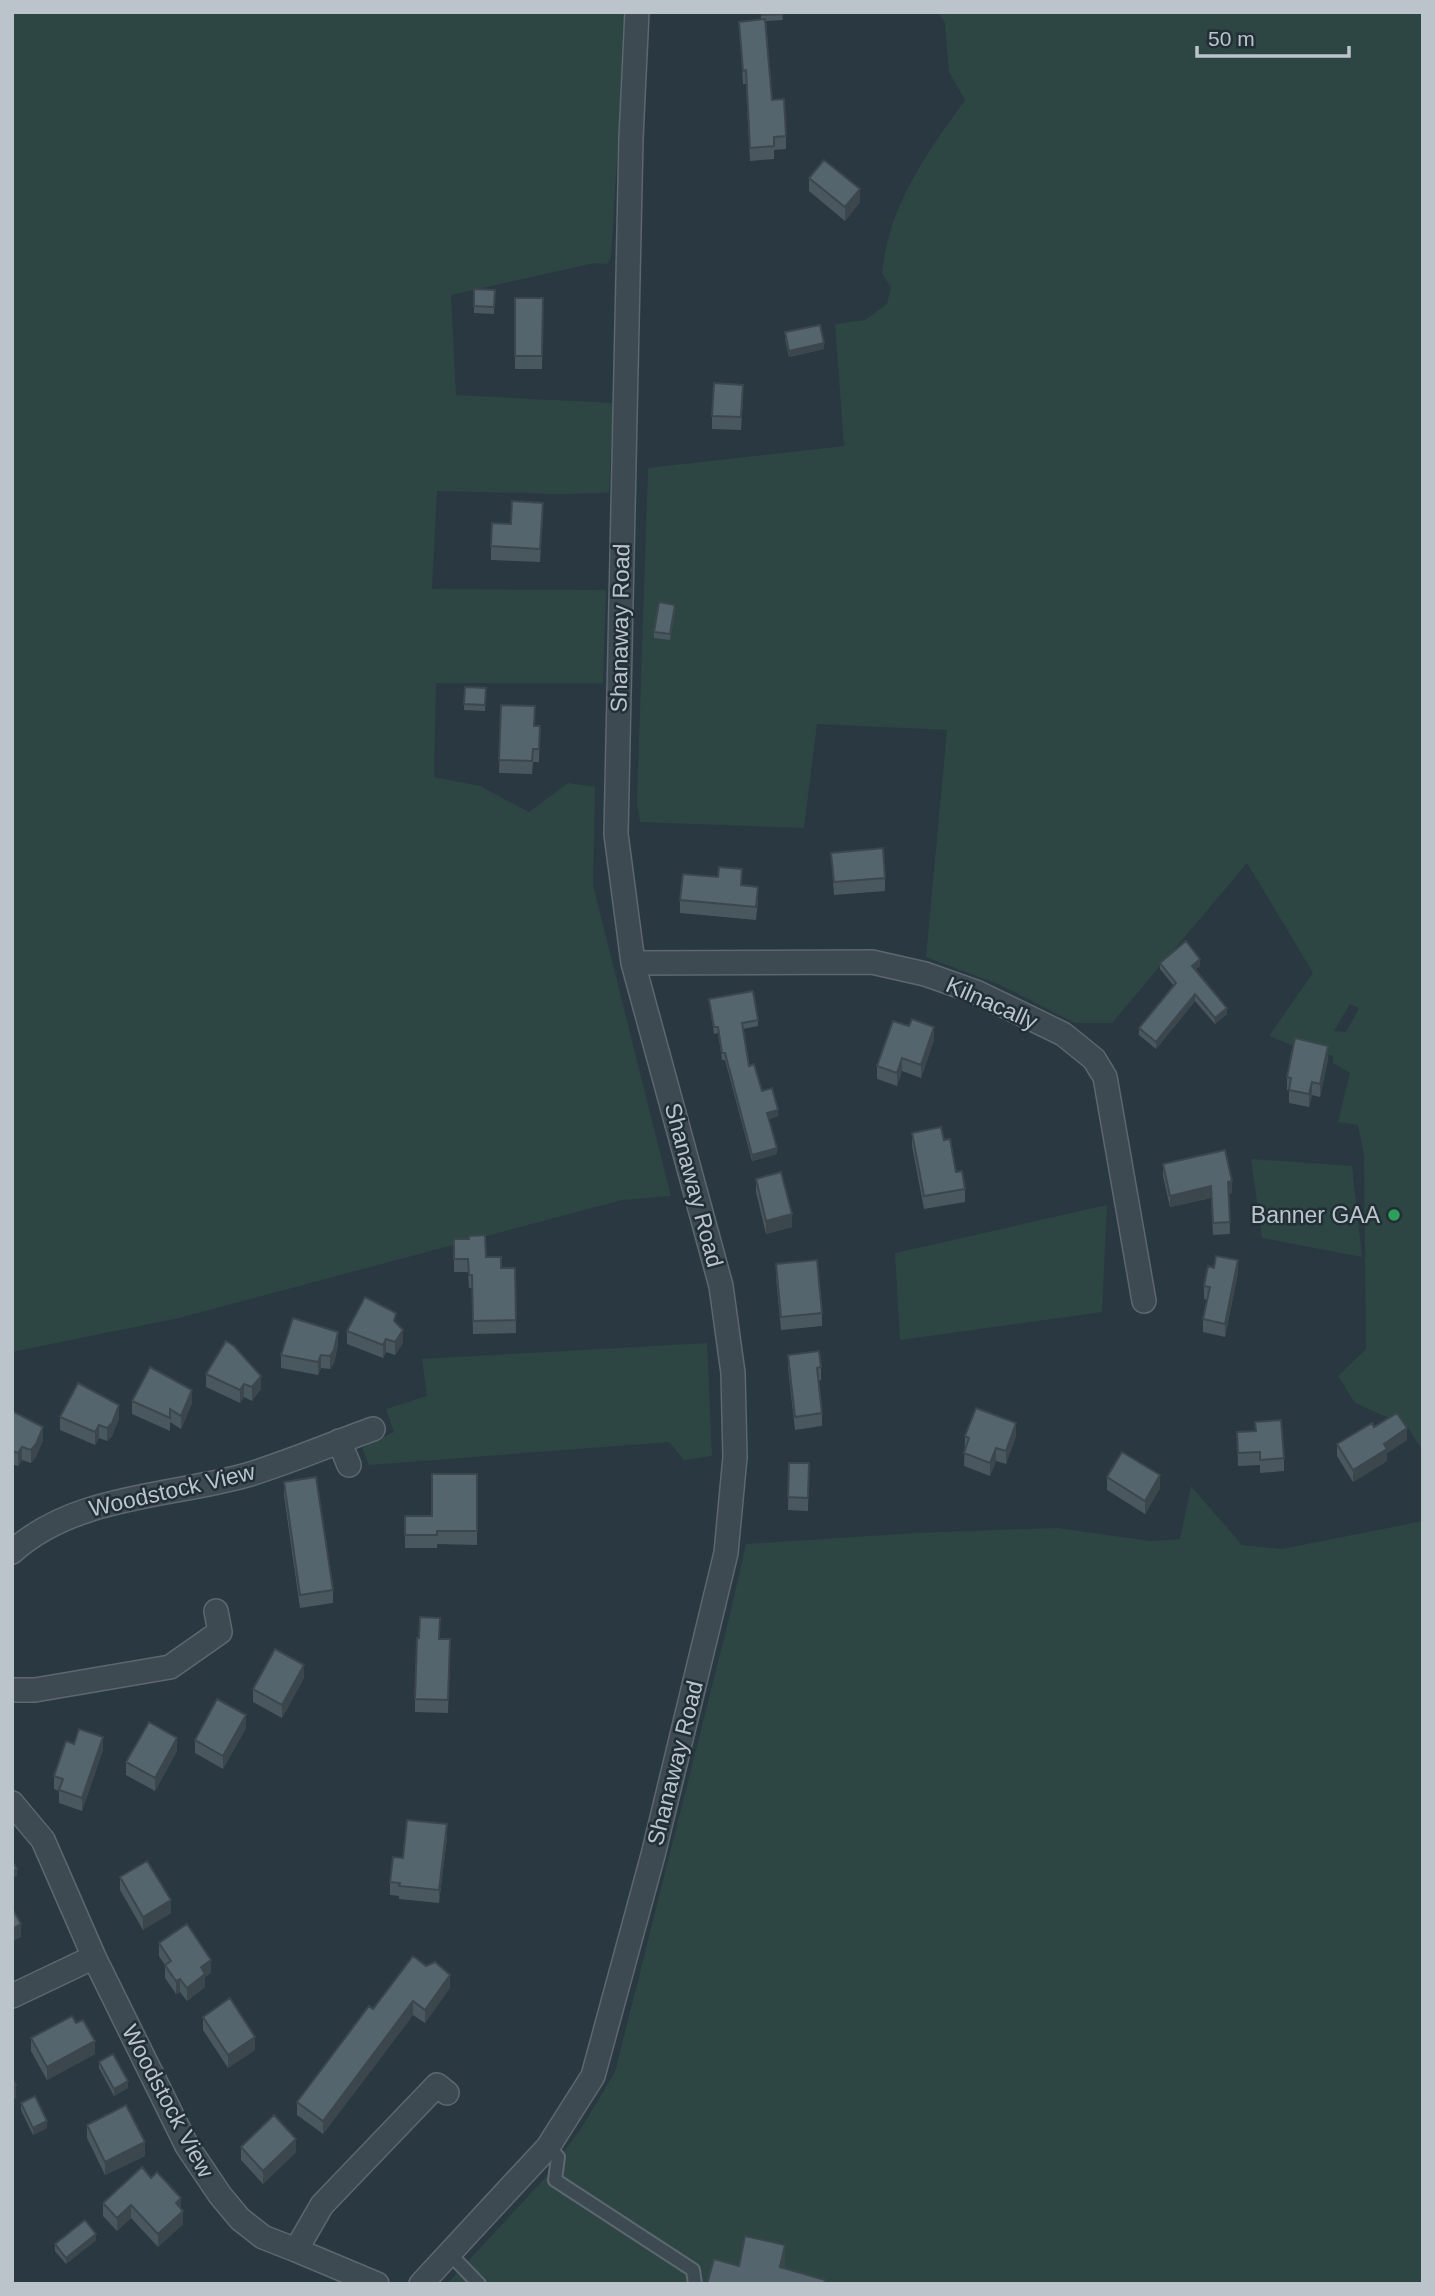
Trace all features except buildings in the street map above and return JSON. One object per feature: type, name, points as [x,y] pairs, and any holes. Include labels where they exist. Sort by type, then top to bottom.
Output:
[{"type":"street","name":"Shanaway Road","points":[[421,2284],[548,2147],[593,2076],[653,1855],[726,1553],[734,1457],[733,1373],[722,1286],[633,963],[616,834],[630,165],[637,12]]},
{"type":"street","name":"Kilnacally","points":[[633,963],[872,962],[925,974],[976,992],[1063,1034],[1094,1059],[1105,1076],[1144,1301]]},
{"type":"street","name":"Woodstock View","points":[[12,1552],[30,1535],[79,1512],[247,1475],[373,1429]]},
{"type":"street","points":[[339,1441],[349,1465]]},
{"type":"street","points":[[12,1690],[35,1690],[170,1667],[220,1632],[216,1611]]},
{"type":"street","name":"Woodstock View","points":[[12,1803],[43,1840],[94,1957],[187,2146],[214,2185],[240,2219],[263,2237],[377,2284]]},
{"type":"street","points":[[12,1996],[94,1957]]},
{"type":"street","points":[[296,2250],[322,2205],[438,2085],[447,2093]]},
{"type":"lane","points":[[548,2147],[558,2157],[555,2180],[693,2270],[695,2284]]},
{"type":"lane","points":[[448,2252],[479,2284]]},
{"type":"green space","points":[[12,12],[626,12],[611,257],[607,264],[594,263],[451,295],[456,395],[613,403],[609,493],[437,491],[432,589],[606,590],[603,683],[436,683],[434,777],[480,786],[529,812],[568,783],[595,787],[593,885],[671,1196],[622,1200],[179,1318],[12,1352]]},
{"type":"green space","points":[[938,12],[1423,12],[1423,1451],[1407,1426],[1355,1403],[1338,1376],[1366,1349],[1364,1156],[1358,1125],[1338,1122],[1350,1073],[1333,1063],[1333,1056],[1296,1047],[1269,1036],[1313,973],[1247,863],[1112,1023],[1075,1023],[1000,985],[926,957],[947,730],[817,724],[804,828],[640,822],[637,803],[648,468],[844,446],[835,324],[865,320],[887,304],[891,287],[882,274],[892,226],[911,181],[965,100],[949,72],[945,23]],"holes":[[[1350,1004],[1359,1008],[1346,1032],[1334,1031]]]},
{"type":"green space","points":[[1251,1159],[1352,1166],[1362,1257],[1262,1238]]},
{"type":"green space","points":[[1107,1205],[1102,1312],[900,1340],[895,1253]]},
{"type":"green space","points":[[707,1343],[712,1456],[684,1460],[669,1442],[369,1465],[362,1448],[394,1432],[386,1409],[427,1396],[422,1359]]},
{"type":"green space","points":[[1191,1486],[1242,1545],[1282,1549],[1423,1521],[1423,2284],[447,2284],[544,2179],[582,2127],[615,2072],[746,1544],[915,1533],[1057,1528],[1151,1541],[1180,1539]]},
{"type":"place","name":"Banner GAA","points":[[1394,1215]]}]
